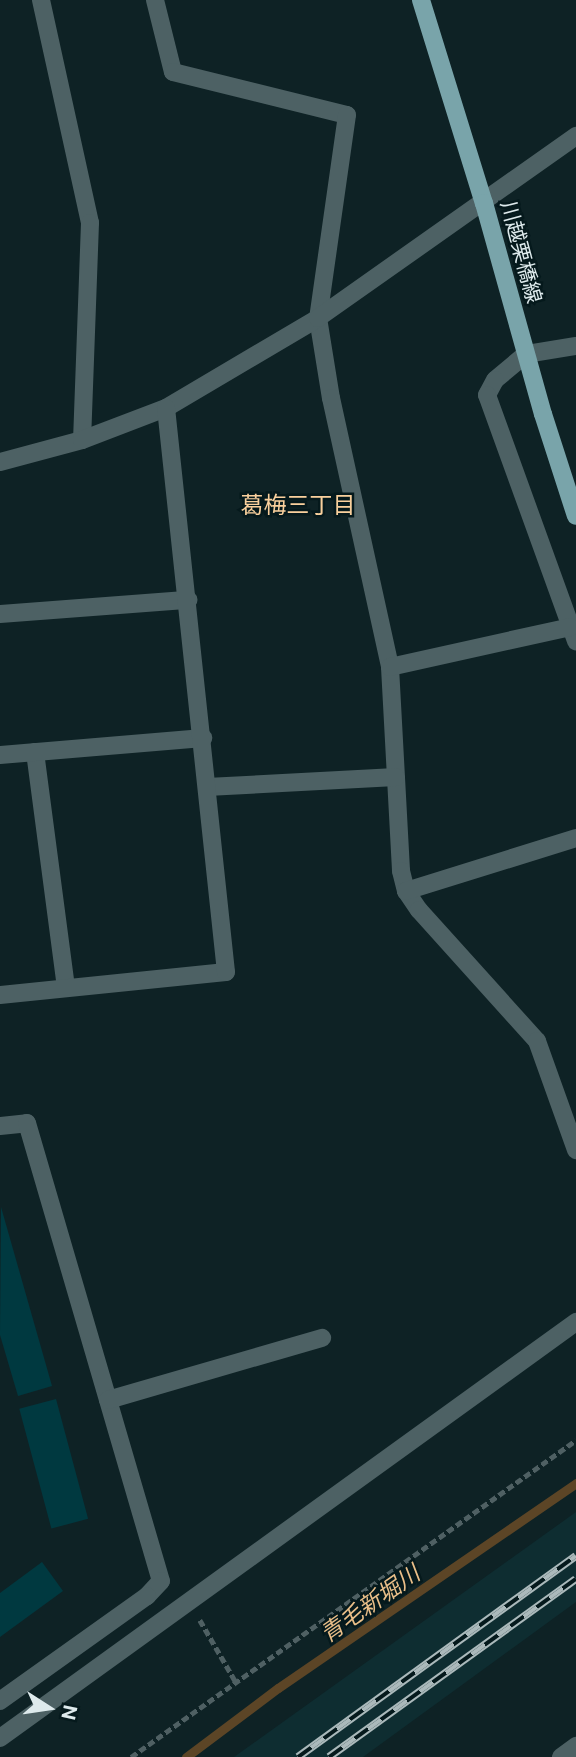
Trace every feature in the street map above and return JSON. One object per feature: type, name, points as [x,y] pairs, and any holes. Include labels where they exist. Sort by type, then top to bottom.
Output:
[{"type":"main road","name":"川越栗橋線","points":[[421,0],[576,516]]},
{"type":"street","points":[[41,0],[90,223],[82,440]]},
{"type":"street","points":[[155,0],[173,72],[347,114],[318,318],[331,398],[390,667],[401,871],[406,891],[419,910],[537,1041],[572,1117],[576,1150]]},
{"type":"street","points":[[0,462],[82,440],[166,408],[318,318],[576,136]]},
{"type":"street","points":[[390,667],[573,634],[487,395],[495,380],[526,354],[576,346]]},
{"type":"street","points":[[0,995],[226,972],[166,408]]},
{"type":"street","points":[[0,614],[188,600]]},
{"type":"street","points":[[0,755],[203,738]]},
{"type":"street","points":[[35,752],[66,988]]},
{"type":"street","points":[[207,787],[396,776]]},
{"type":"street","points":[[406,891],[576,838]]},
{"type":"street","points":[[0,1126],[27,1123],[161,1581],[147,1596],[0,1701]]},
{"type":"street","points":[[0,1738],[576,1322]]},
{"type":"street","points":[[108,1400],[322,1338]]},
{"type":"street","points":[[561,1757],[576,1746]]},
{"type":"path","points":[[131,1757],[576,1440]]},
{"type":"path","points":[[198,1616],[236,1682]]},
{"type":"shaded area","points":[[576,1512],[576,1602],[363,1757],[234,1757]]},
{"type":"building","points":[[1,1207],[52,1386],[18,1396],[0,1335]]},
{"type":"building","points":[[56,1399],[88,1519],[51,1529],[19,1409]]},
{"type":"building","points":[[42,1562],[63,1591],[0,1637],[0,1593]]},
{"type":"waterway","name":"青毛新堀川","points":[[186,1757],[278,1688],[576,1483]]},
{"type":"railway","points":[[298,1757],[576,1556]]},
{"type":"railway","points":[[329,1757],[576,1579]]},
{"type":"district","name":"葛梅三丁目","points":[[298,505]]}]
